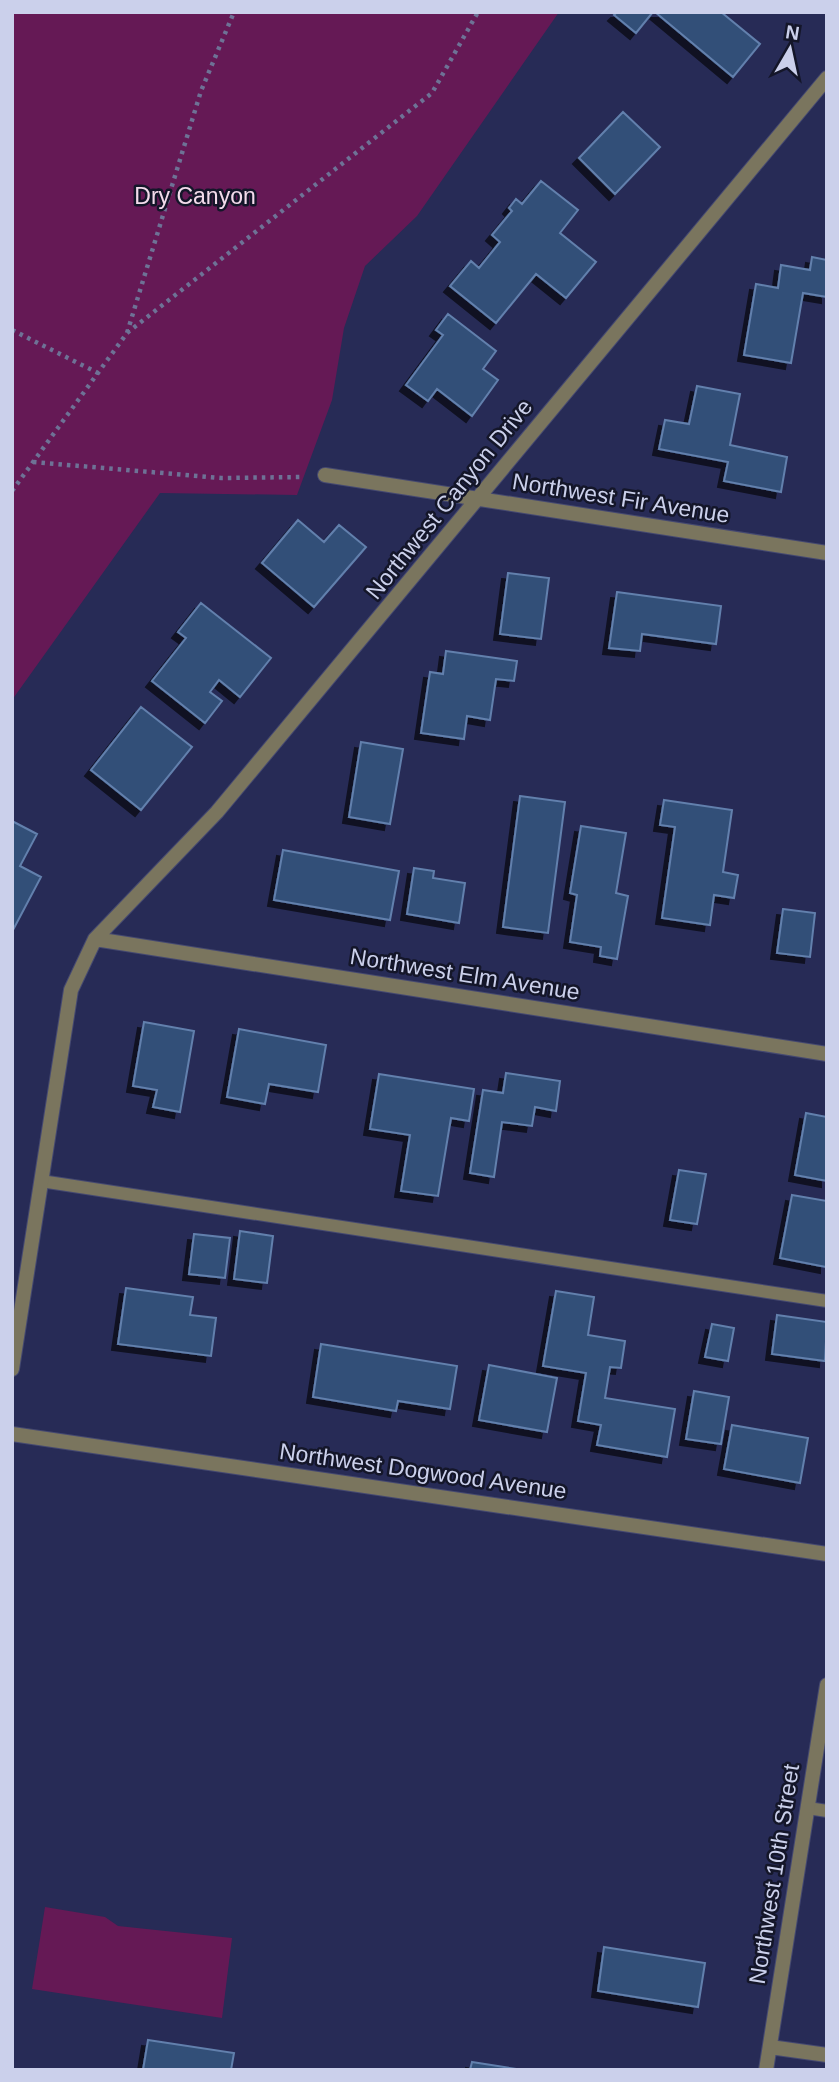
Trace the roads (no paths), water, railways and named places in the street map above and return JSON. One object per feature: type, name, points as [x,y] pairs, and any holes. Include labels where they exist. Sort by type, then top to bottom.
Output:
[{"type":"street","name":"Northwest Canyon Drive","points":[[12,1369],[71,990],[95,939],[217,812],[827,78]]},
{"type":"street","name":"Northwest Fir Avenue","points":[[326,475],[827,553]]},
{"type":"street","name":"Northwest Elm Avenue","points":[[95,939],[827,1054]]},
{"type":"street","name":"Northwest Dogwood Avenue","points":[[12,1434],[827,1554]]},
{"type":"street","name":"Northwest 10th Street","points":[[766,2070],[827,1685]]},
{"type":"street","points":[[770,2046],[827,2055]]},
{"type":"lane","points":[[41,1181],[827,1301]]},
{"type":"lane","points":[[808,1808],[827,1811]]},
{"type":"park label","name":"Dry Canyon","points":[[195,196]]}]
